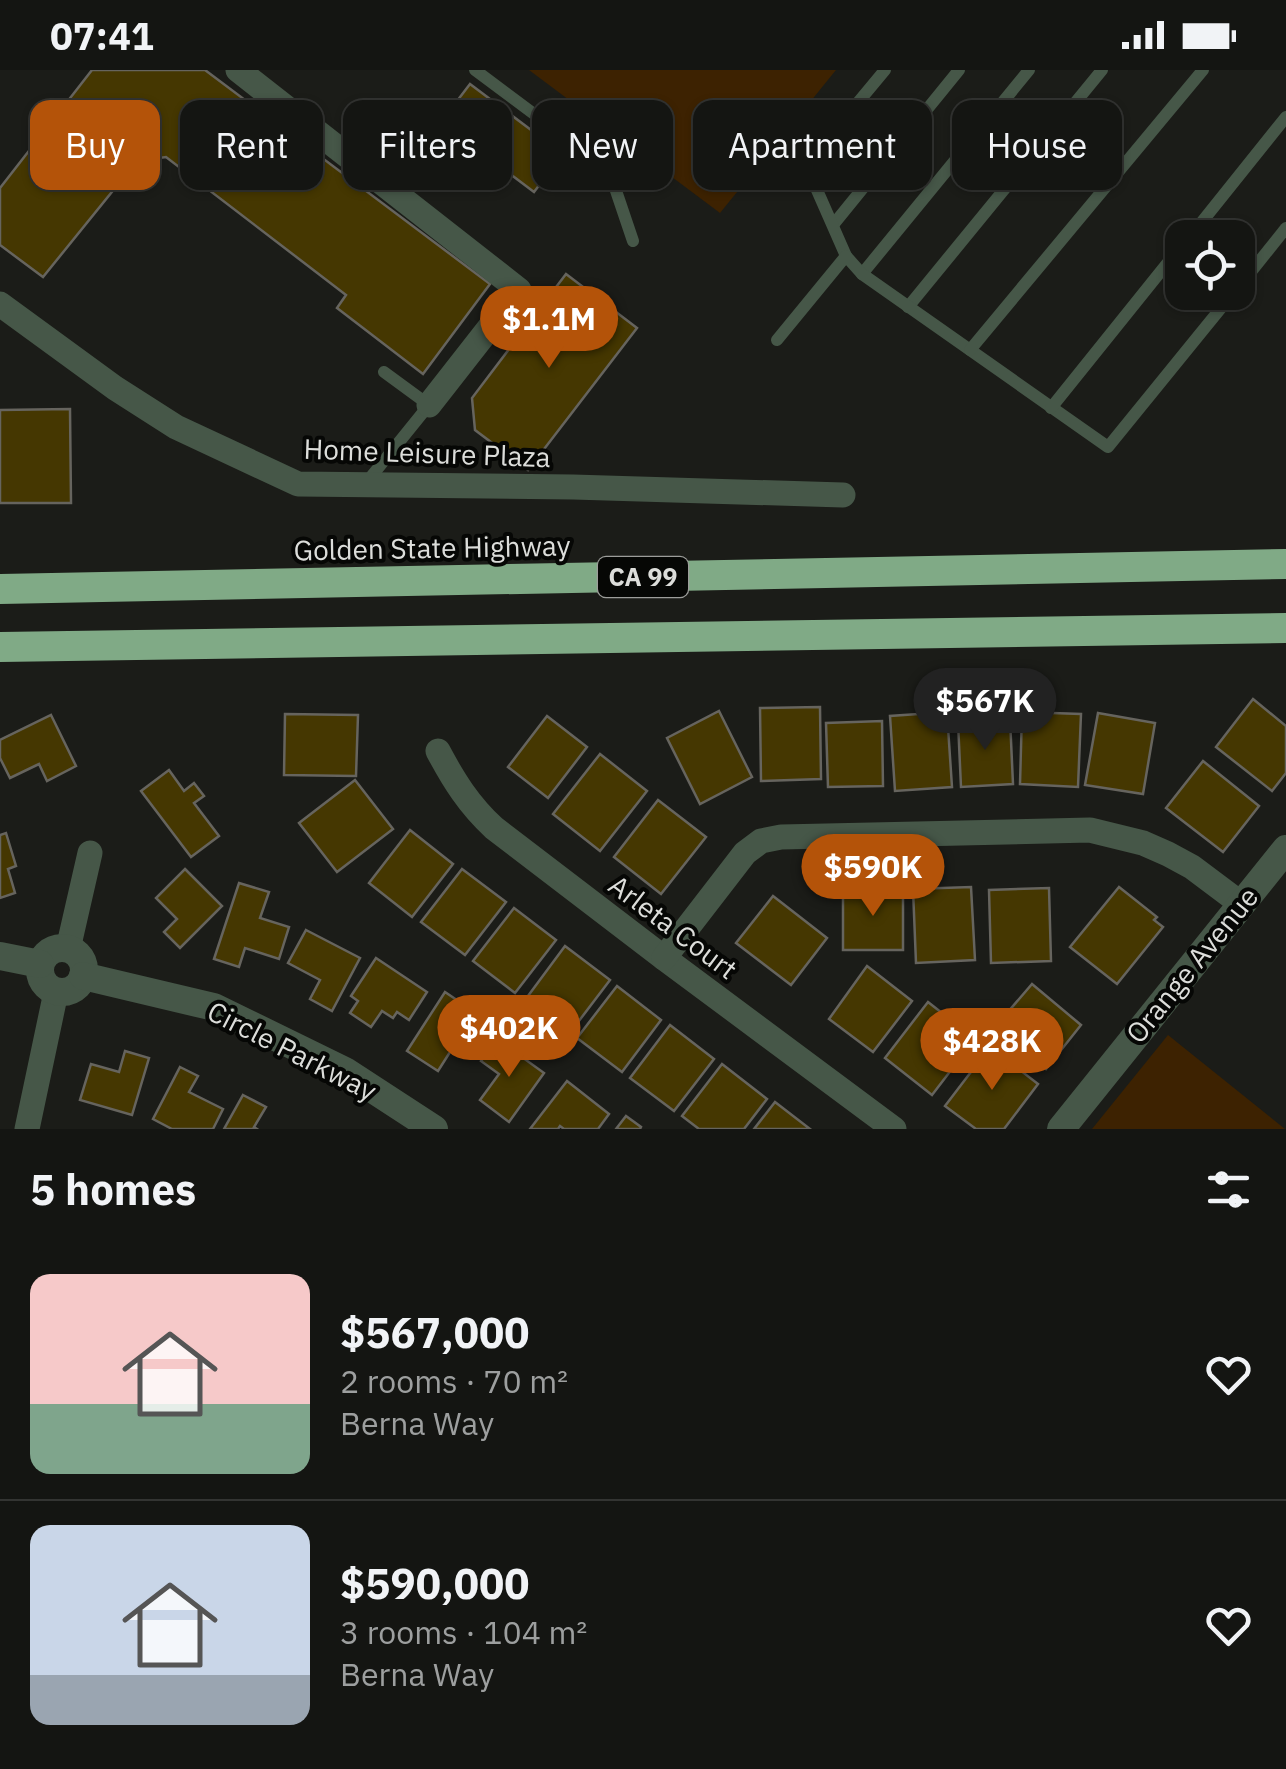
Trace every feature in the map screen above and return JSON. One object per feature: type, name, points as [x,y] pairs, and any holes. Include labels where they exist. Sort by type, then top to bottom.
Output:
[{"type":"highway","name":"Golden State Highway","points":[[0,589],[1286,564]]},
{"type":"highway","name":"CA 99","points":[[0,647],[1286,628]]},
{"type":"street","name":"Home Leisure Plaza","points":[[238,70],[519,290],[429,406]]},
{"type":"street","name":"Home Leisure Plaza","points":[[0,304],[114,388],[176,427],[298,484],[843,495]]},
{"type":"street","name":"Arleta Court","points":[[438,751],[472,808],[494,828],[894,1129]]},
{"type":"street","points":[[664,958],[744,853],[761,841],[781,837],[1090,830],[1143,843],[1168,854],[1192,867],[1240,904]]},
{"type":"street","name":"Orange Avenue","points":[[1060,1129],[1286,849]]},
{"type":"street","points":[[68,949],[90,853]]},
{"type":"street","points":[[68,949],[81,959],[83,976],[73,990],[56,992],[42,982],[40,964],[51,951],[68,949]]},
{"type":"street","points":[[0,956],[40,964]]},
{"type":"street","name":"Circle Parkway","points":[[83,976],[214,1007],[344,1071],[434,1129]]},
{"type":"street","points":[[27,1129],[56,992]]},
{"type":"lane","points":[[475,70],[609,170],[633,241]]},
{"type":"lane","points":[[885,70],[806,165],[846,256],[862,274],[1108,448],[1220,310]]},
{"type":"lane","points":[[833,225],[959,70]]},
{"type":"lane","points":[[862,274],[1029,70]]},
{"type":"lane","points":[[908,306],[1102,70]]},
{"type":"lane","points":[[970,350],[1202,70]]},
{"type":"lane","points":[[1203,220],[1286,117]]},
{"type":"lane","points":[[1255,266],[1286,228]]},
{"type":"lane","points":[[777,340],[846,256]]},
{"type":"lane","points":[[1051,408],[1165,266]]},
{"type":"lane","points":[[364,485],[429,406],[384,372]]},
{"type":"shaded area","points":[[529,70],[836,70],[812,100],[693,100],[693,190],[739,190],[720,213],[673,178],[673,100],[569,100]]},
{"type":"shaded area","points":[[1168,1035],[1285,1129],[1092,1129]]},
{"type":"building","points":[[92,70],[205,70],[245,100],[180,100],[180,168],[166,157],[160,158],[160,100],[69,100]]},
{"type":"building","points":[[470,84],[491,100],[458,100]]},
{"type":"building","points":[[512,116],[532,131],[534,192],[512,175]]},
{"type":"building","points":[[30,150],[30,190],[114,190],[43,277],[0,245],[0,188]]},
{"type":"building","points":[[323,159],[343,174],[343,190],[365,190],[490,284],[423,374],[337,308],[346,295],[209,190],[323,190]]},
{"type":"building","points":[[566,274],[637,328],[528,470],[475,430],[472,398]]},
{"type":"building","points":[[70,409],[71,503],[0,503],[0,410]]},
{"type":"building","points":[[1253,699],[1286,726],[1286,773],[1272,791],[1216,747]]},
{"type":"building","points":[[820,707],[821,779],[761,781],[760,708]]},
{"type":"building","points":[[719,711],[752,777],[700,804],[667,738]]},
{"type":"building","points":[[947,712],[952,787],[895,791],[890,716]]},
{"type":"building","points":[[1022,712],[1081,714],[1078,787],[1020,784]]},
{"type":"building","points":[[1098,713],[1155,723],[1143,794],[1085,785]]},
{"type":"building","points":[[285,714],[358,715],[356,776],[284,775]]},
{"type":"building","points":[[51,715],[76,766],[47,781],[39,764],[10,778],[0,758],[0,740]]},
{"type":"building","points":[[547,716],[587,747],[548,798],[508,767]]},
{"type":"building","points":[[1010,719],[1013,784],[961,787],[958,722]]},
{"type":"building","points":[[882,721],[883,786],[828,787],[826,723]]},
{"type":"building","points":[[600,754],[647,791],[600,851],[553,814]]},
{"type":"building","points":[[1203,761],[1259,806],[1223,852],[1166,808]]},
{"type":"building","points":[[169,770],[184,791],[194,783],[204,796],[194,803],[219,836],[191,857],[141,791]]},
{"type":"building","points":[[355,780],[393,829],[337,872],[299,823]]},
{"type":"building","points":[[658,800],[706,837],[661,894],[614,857]]},
{"type":"building","points":[[410,830],[453,864],[412,917],[369,883]]},
{"type":"building","points":[[6,833],[16,866],[8,869],[15,893],[0,898],[0,835]]},
{"type":"building","points":[[185,869],[222,906],[180,948],[164,932],[177,919],[156,898]]},
{"type":"building","points":[[462,869],[506,902],[465,955],[421,922]]},
{"type":"building","points":[[239,883],[269,892],[260,918],[289,927],[279,959],[245,948],[239,967],[214,959]]},
{"type":"building","points":[[971,887],[975,960],[916,963],[913,889]]},
{"type":"building","points":[[1119,887],[1157,917],[1154,920],[1163,927],[1117,984],[1070,947]]},
{"type":"building","points":[[903,888],[903,950],[843,950],[843,889]]},
{"type":"building","points":[[1049,888],[1051,961],[991,963],[989,890]]},
{"type":"building","points":[[773,896],[827,938],[791,985],[736,943]]},
{"type":"building","points":[[514,908],[556,940],[515,993],[473,961]]},
{"type":"building","points":[[306,930],[360,958],[332,1011],[310,999],[320,980],[288,963]]},
{"type":"building","points":[[565,946],[610,980],[569,1034],[525,1000]]},
{"type":"building","points":[[376,958],[427,992],[409,1020],[397,1012],[393,1018],[382,1011],[371,1027],[350,1013],[358,1001],[351,996]]},
{"type":"building","points":[[867,966],[912,1001],[873,1052],[829,1019]]},
{"type":"building","points":[[1032,984],[1081,1025],[1046,1069],[995,1027]]},
{"type":"building","points":[[617,986],[661,1020],[622,1072],[577,1038]]},
{"type":"building","points":[[445,992],[476,1013],[472,1018],[490,1030],[475,1052],[457,1041],[438,1071],[407,1051]]},
{"type":"building","points":[[928,1002],[975,1039],[932,1095],[885,1058]]},
{"type":"building","points":[[670,1025],[714,1059],[674,1111],[630,1078]]},
{"type":"building","points":[[497,1039],[544,1073],[509,1122],[480,1100],[499,1074],[481,1061]]},
{"type":"building","points":[[990,1047],[1038,1084],[1004,1129],[976,1129],[945,1106]]},
{"type":"building","points":[[125,1051],[149,1058],[132,1115],[80,1100],[91,1064],[119,1072]]},
{"type":"building","points":[[722,1064],[767,1099],[744,1129],[699,1129],[682,1116]]},
{"type":"building","points":[[180,1067],[198,1076],[189,1092],[223,1109],[213,1129],[172,1129],[153,1119]]},
{"type":"building","points":[[567,1081],[609,1114],[598,1129],[530,1129]]},
{"type":"building","points":[[243,1095],[266,1107],[254,1127],[257,1129],[224,1129]]},
{"type":"building","points":[[775,1102],[810,1129],[754,1129]]},
{"type":"building","points":[[626,1116],[641,1127],[640,1129],[616,1129]]}]
